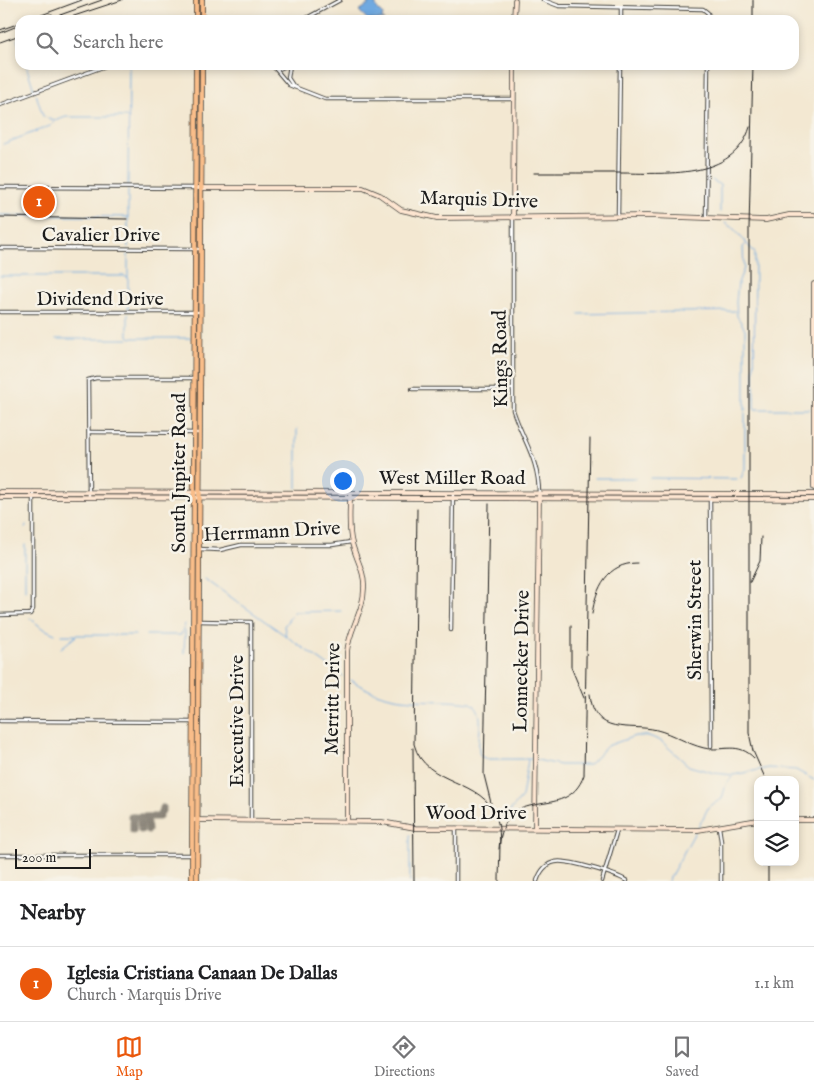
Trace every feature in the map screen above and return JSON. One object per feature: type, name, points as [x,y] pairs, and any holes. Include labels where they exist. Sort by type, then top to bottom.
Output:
[{"type":"main road","name":"South Jupiter Road","points":[[196,70],[199,123]]},
{"type":"main road","name":"South Jupiter Road","points":[[197,433],[200,378],[195,249],[202,70]]},
{"type":"main road","name":"South Jupiter Road","points":[[198,188],[201,249],[201,282],[198,312]]},
{"type":"main road","points":[[195,282],[201,282]]},
{"type":"main road","name":"South Jupiter Road","points":[[196,660],[199,620],[197,433],[194,378],[198,345]]},
{"type":"main road","name":"South Jupiter Road","points":[[192,881],[196,722],[196,660],[193,620],[197,549]]},
{"type":"main road","name":"South Jupiter Road","points":[[194,855],[197,881]]},
{"type":"street","points":[[312,15],[340,0]]},
{"type":"street","points":[[514,0],[514,15]]},
{"type":"street","points":[[543,0],[559,6],[706,10],[708,15]]},
{"type":"street","points":[[621,8],[621,15]]},
{"type":"street","points":[[0,104],[94,70]]},
{"type":"street","points":[[276,70],[294,88],[325,98],[514,99]]},
{"type":"street","points":[[289,70],[288,78],[294,88]]},
{"type":"street","points":[[513,218],[514,70]]},
{"type":"street","points":[[618,216],[620,70]]},
{"type":"street","points":[[706,219],[708,70]]},
{"type":"street","name":"Marquis Drive","points":[[0,187],[363,188],[380,195],[401,210],[427,217],[618,216],[766,220],[789,215],[814,216]]},
{"type":"street","name":"Kings Road","points":[[513,218],[512,390],[516,418],[538,470],[539,496]]},
{"type":"street","name":"Cavalier Drive","points":[[0,248],[201,249]]},
{"type":"street","points":[[814,284],[814,488]]},
{"type":"street","name":"Dividend Drive","points":[[0,312],[198,312]]},
{"type":"street","points":[[89,497],[88,380],[96,378],[200,378]]},
{"type":"street","points":[[412,389],[512,390]]},
{"type":"street","points":[[88,432],[197,433]]},
{"type":"street","points":[[128,491],[128,497]]},
{"type":"street","name":"West Miller Road","points":[[0,492],[128,491],[197,494],[710,497],[814,494]]},
{"type":"street","points":[[0,615],[30,614],[33,609],[33,492]]},
{"type":"street","name":"West Miller Road","points":[[0,497],[128,497],[197,494]]},
{"type":"street","name":"Merritt Drive","points":[[347,821],[347,652],[349,634],[360,612],[364,588],[362,568],[352,542],[350,495]]},
{"type":"street","points":[[452,630],[453,495]]},
{"type":"street","name":"Lonnecker Drive","points":[[535,828],[539,496]]},
{"type":"street","name":"West Miller Road","points":[[710,497],[814,499]]},
{"type":"street","name":"Sherwin Street","points":[[710,497],[711,746]]},
{"type":"street","name":"Herrmann Drive","points":[[197,549],[220,550],[241,545],[332,545],[352,542]]},
{"type":"street","points":[[193,620],[199,620]]},
{"type":"street","name":"Executive Drive","points":[[199,620],[251,622],[251,820]]},
{"type":"street","points":[[0,721],[196,722]]},
{"type":"street","name":"Wood Drive","points":[[195,820],[382,822],[403,827],[698,830],[754,821]]},
{"type":"street","points":[[799,820],[814,820]]},
{"type":"street","points":[[719,827],[721,881]]},
{"type":"street","points":[[456,828],[456,881]]},
{"type":"street","points":[[602,881],[618,829]]},
{"type":"street","points":[[0,855],[194,855]]},
{"type":"street","points":[[537,881],[543,868],[557,862],[605,873],[626,881]]},
{"type":"water","points":[[367,0],[374,0],[383,15],[363,15],[359,11],[368,5]]},
{"type":"waterway","points":[[28,70],[34,90]]},
{"type":"waterway","points":[[128,186],[129,70]]},
{"type":"waterway","points":[[36,94],[43,116],[55,121],[66,117],[126,117],[128,119]]},
{"type":"waterway","points":[[3,144],[50,126],[54,122]]},
{"type":"waterway","points":[[712,180],[720,185],[720,212]]},
{"type":"waterway","points":[[128,190],[128,247]]},
{"type":"waterway","points":[[0,215],[128,217]]},
{"type":"waterway","points":[[725,223],[734,229],[755,253],[754,409],[810,409]]},
{"type":"waterway","points":[[745,409],[745,329],[737,316],[736,302],[738,283],[744,268],[743,247],[746,244]]},
{"type":"waterway","points":[[128,251],[128,310]]},
{"type":"waterway","points":[[0,276],[124,276],[128,278]]},
{"type":"waterway","points":[[579,314],[735,311]]},
{"type":"waterway","points":[[128,314],[128,336],[131,338],[191,338]]},
{"type":"waterway","points":[[56,339],[128,339]]},
{"type":"waterway","points":[[741,478],[745,469],[745,409],[747,409]]},
{"type":"waterway","points":[[297,429],[297,488]]},
{"type":"waterway","points":[[595,478],[635,478]]},
{"type":"waterway","points":[[650,478],[737,479]]},
{"type":"waterway","points":[[25,545],[25,590]]},
{"type":"waterway","points":[[205,579],[343,676]]},
{"type":"waterway","points":[[286,636],[284,626],[294,612],[341,611]]},
{"type":"waterway","points":[[30,618],[42,628],[55,634]]},
{"type":"waterway","points":[[146,635],[181,635],[185,624]]},
{"type":"waterway","points":[[184,653],[185,631]]},
{"type":"waterway","points":[[61,635],[135,635]]},
{"type":"waterway","points":[[61,648],[76,636]]},
{"type":"waterway","points":[[351,680],[366,689],[395,698],[471,703],[479,713],[480,756],[487,759],[533,759]]},
{"type":"waterway","points":[[537,760],[560,765],[589,765],[607,746],[635,736],[649,736],[661,741],[689,766],[714,773],[733,775],[769,768],[796,770],[814,780]]},
{"type":"waterway","points":[[502,820],[522,797],[528,760]]},
{"type":"waterway","points":[[698,828],[709,806],[722,799],[726,784],[732,777]]},
{"type":"waterway","points":[[668,881],[695,832]]},
{"type":"waterway","points":[[410,835],[410,881]]},
{"type":"taxiway","points":[[131,817],[159,817],[163,808]]},
{"type":"taxiway","points":[[133,817],[133,830]]},
{"type":"taxiway","points":[[140,817],[141,830]]},
{"type":"taxiway","points":[[147,817],[148,830]]},
{"type":"tram line","points":[[60,15],[102,0]]},
{"type":"tram line","points":[[0,33],[15,27]]},
{"type":"railway","points":[[42,15],[82,0]]},
{"type":"railway","points":[[77,15],[122,0]]},
{"type":"railway","points":[[753,0],[753,15]]},
{"type":"railway","points":[[0,30],[15,25]]},
{"type":"railway","points":[[0,42],[15,37]]},
{"type":"railway","points":[[753,70],[749,229],[749,733],[753,751],[764,776]]},
{"type":"railway","points":[[534,173],[676,173],[695,170],[713,165],[729,157],[742,144],[750,127]]},
{"type":"railway","points":[[0,217],[127,219]]},
{"type":"railway","points":[[499,849],[503,828],[512,815],[523,808],[564,798],[575,790],[584,775],[590,439]]},
{"type":"railway","points":[[489,504],[484,775],[491,803]]},
{"type":"railway","points":[[417,509],[414,744],[420,758],[430,768],[468,788],[490,805],[499,825],[499,881]]},
{"type":"railway","points":[[750,582],[760,561],[761,537]]},
{"type":"railway","points":[[592,614],[600,586],[611,572],[618,567],[637,563]]},
{"type":"railway","points":[[571,626],[571,667],[584,698]]},
{"type":"railway","points":[[590,694],[593,708],[598,717],[614,726],[657,730],[704,748],[736,748],[754,758]]},
{"type":"railway","points":[[413,748],[414,881]]},
{"type":"railway","points":[[768,866],[768,881]]},
{"type":"place","name":"Iglesia Cristiana Canaan De Dallas","points":[[39,202]]}]
